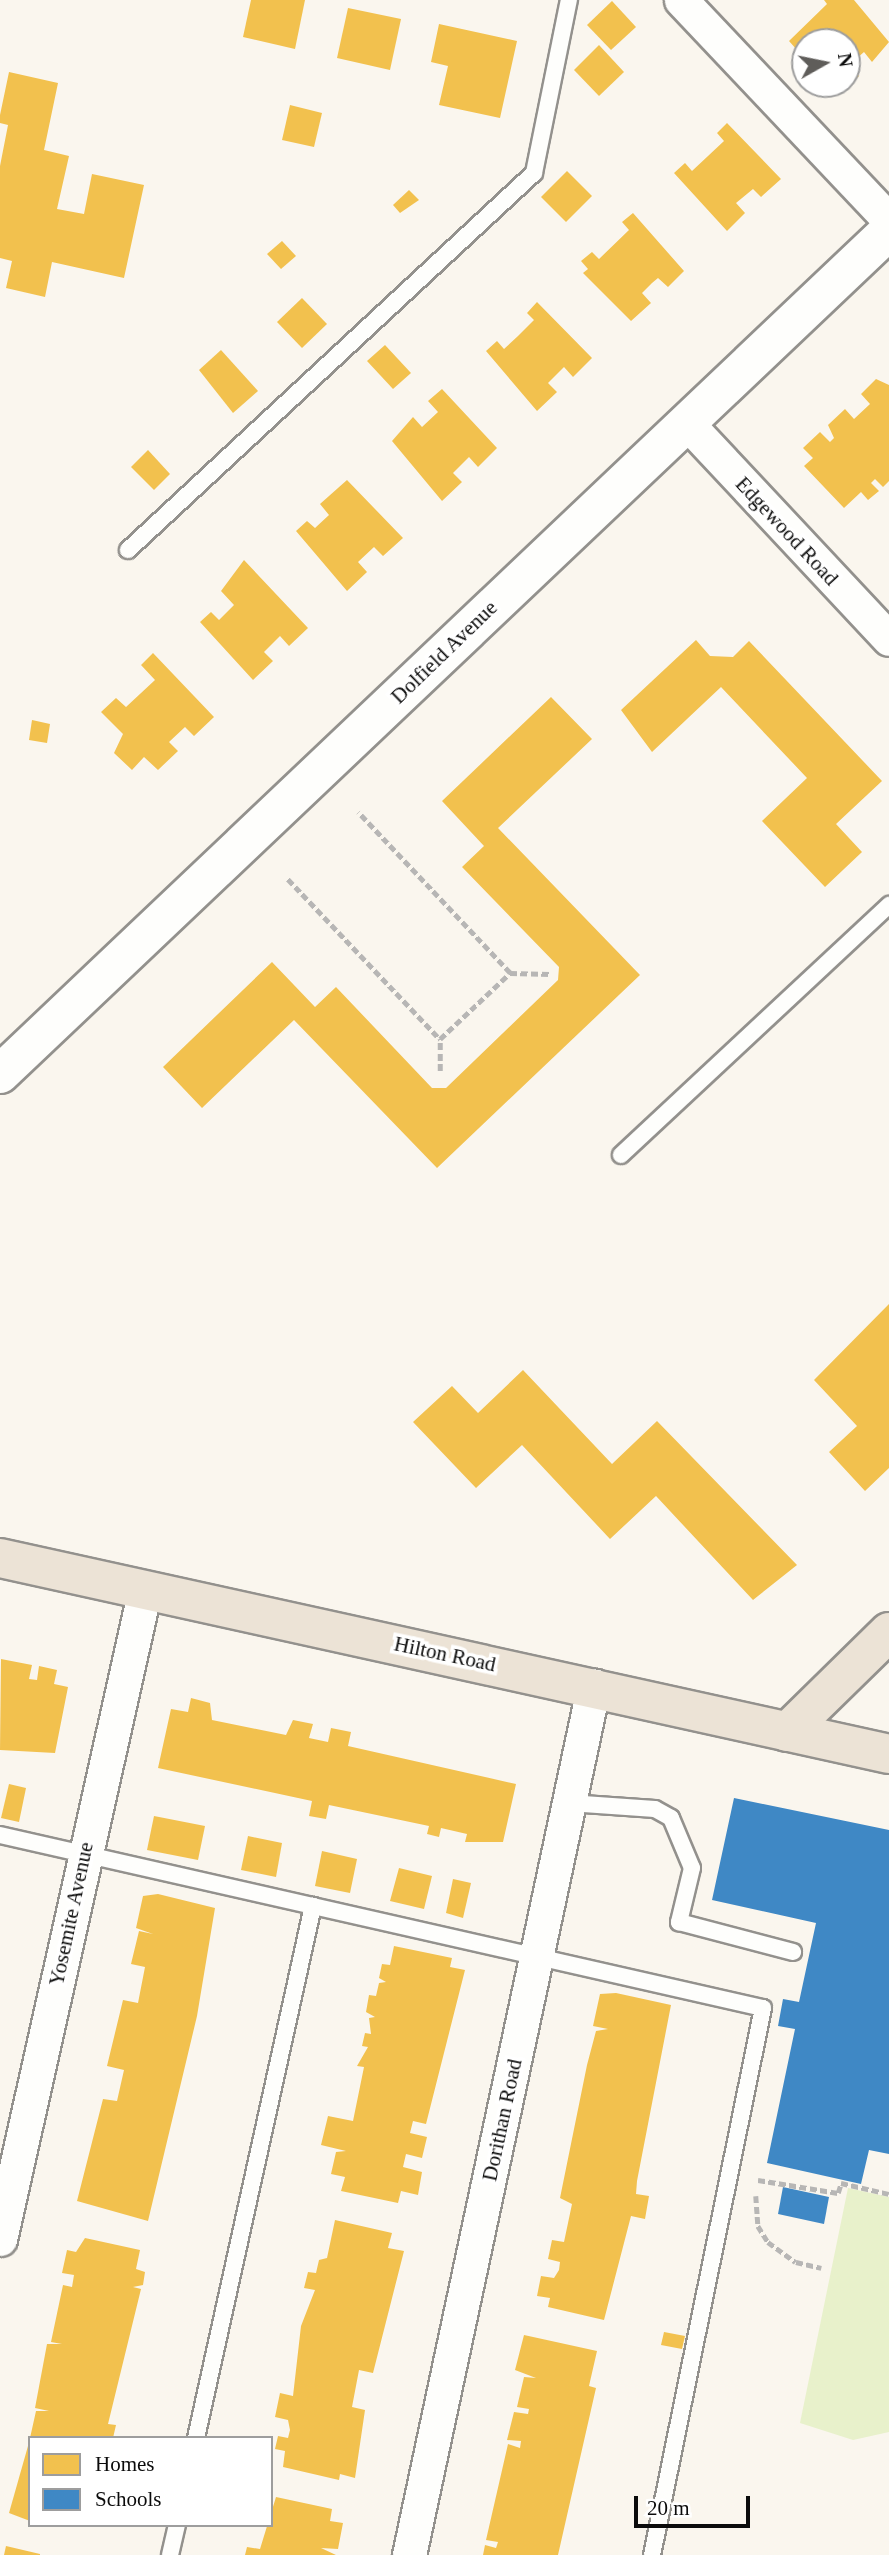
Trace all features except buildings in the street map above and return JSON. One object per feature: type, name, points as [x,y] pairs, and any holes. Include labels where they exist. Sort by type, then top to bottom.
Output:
[{"type":"main road","name":"Hilton Road","points":[[0,1558],[594,1685],[889,1754]]},
{"type":"main road","points":[[787,1732],[889,1632]]},
{"type":"street","points":[[681,0],[889,220]]},
{"type":"street","name":"Dolfield Avenue","points":[[0,1074],[889,231]]},
{"type":"street","name":"Edgewood Road","points":[[686,422],[886,629]]},
{"type":"street","name":"Yosemite Avenue","points":[[0,2239],[83,1854],[145,1589]]},
{"type":"street","name":"Dorithan Road","points":[[409,2555],[594,1685]]},
{"type":"lane","points":[[128,550],[534,173],[569,0]]},
{"type":"lane","points":[[621,1155],[889,905]]},
{"type":"lane","points":[[569,1803],[655,1810],[671,1818],[692,1868],[679,1922],[793,1952]]},
{"type":"lane","points":[[0,1835],[313,1906],[537,1953],[763,2008],[652,2555]]},
{"type":"lane","points":[[196,2436],[313,1906]]},
{"type":"lane","points":[[170,2555],[177,2527]]},
{"type":"path","points":[[358,812],[510,973]]},
{"type":"path","points":[[288,879],[440,1040],[440,1071]]},
{"type":"path","points":[[440,1040],[510,973],[550,974]]},
{"type":"path","points":[[821,2268],[796,2262],[768,2242],[755,2209],[758,2178],[838,2193],[841,2183],[889,2194]]},
{"type":"green space","points":[[848,2188],[889,2197],[889,2432],[853,2440],[800,2423]]}]
